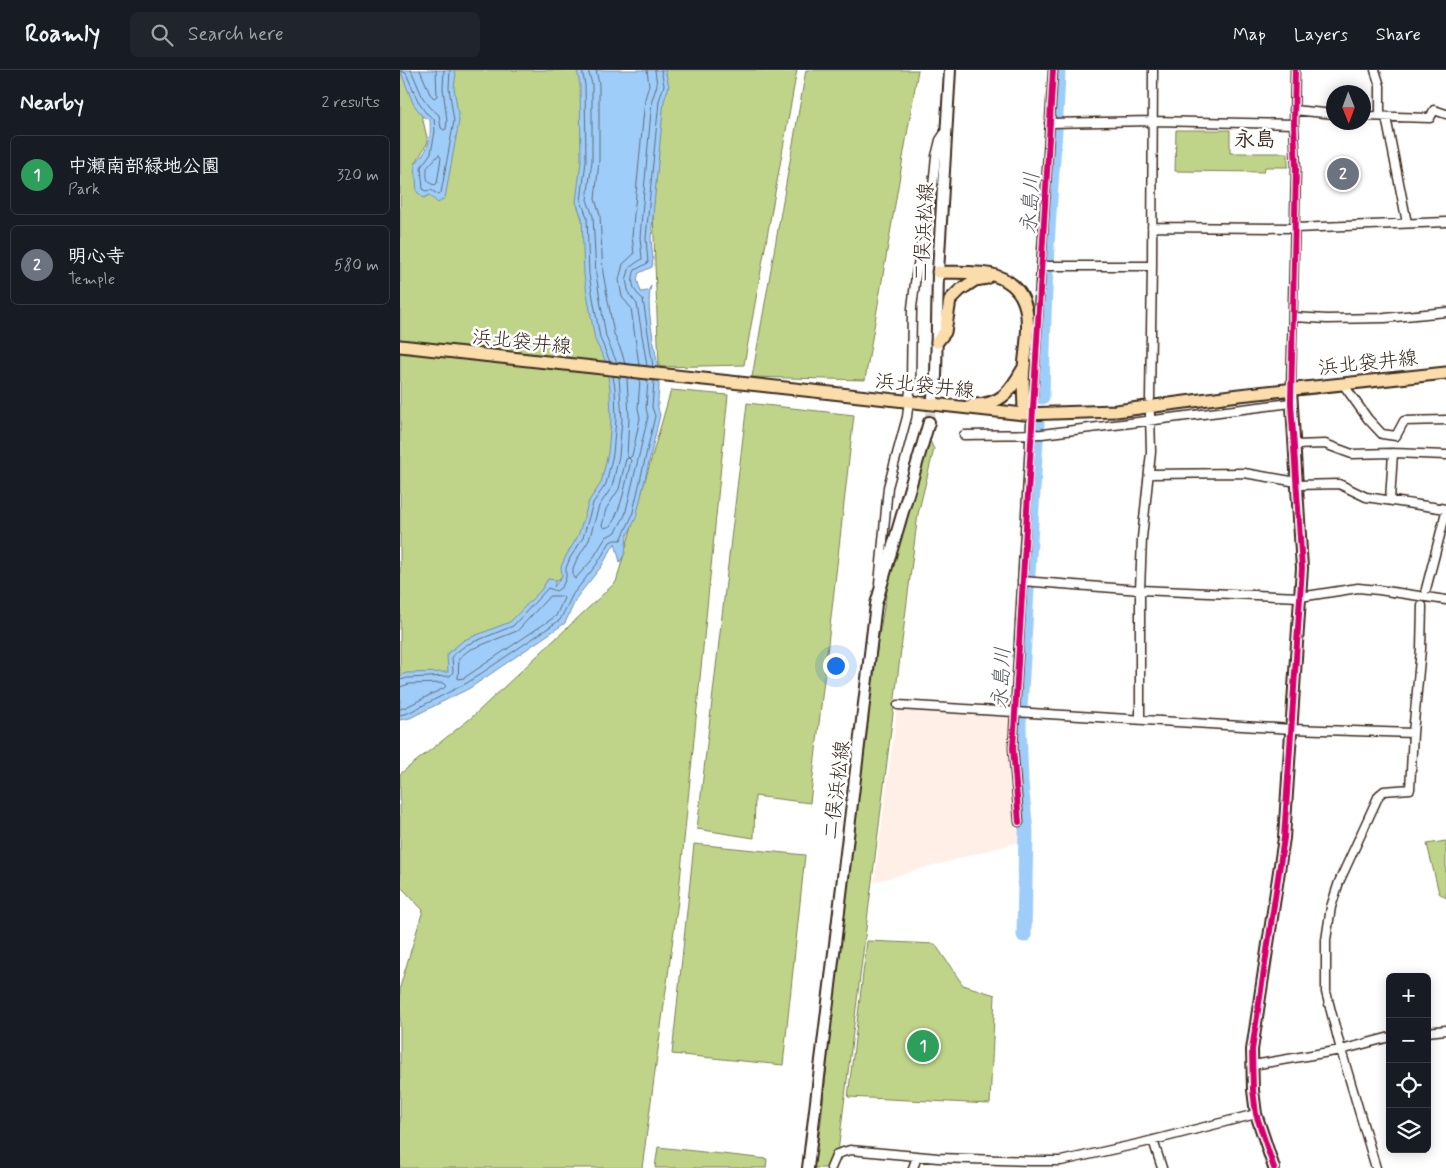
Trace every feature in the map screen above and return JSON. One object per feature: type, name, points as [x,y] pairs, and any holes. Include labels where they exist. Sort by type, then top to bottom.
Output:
[{"type":"main road","name":"二俣浜松線","points":[[933,397],[950,70]]},
{"type":"main road","points":[[938,272],[996,276],[1011,284],[1025,302],[1028,322],[1023,369],[1028,418]]},
{"type":"main road","points":[[937,342],[945,332],[950,300],[960,290],[975,280],[996,276]]},
{"type":"main road","name":"浜北袋井線","points":[[400,346],[946,406],[1028,418],[1116,411],[1239,395],[1446,373]]},
{"type":"main road","points":[[946,406],[978,405],[998,401],[1008,393],[1023,369]]},
{"type":"main road","points":[[1274,1168],[1256,1114],[1252,1050],[1284,838],[1302,568],[1291,390]]},
{"type":"main road","name":"二俣浜松線","points":[[808,1168],[860,747],[869,653],[878,593],[929,422]]},
{"type":"street","points":[[1033,397],[1044,265],[1049,122],[1053,70]]},
{"type":"street","points":[[1150,398],[1153,70]]},
{"type":"street","points":[[1291,390],[1296,169],[1294,124],[1295,70]]},
{"type":"street","points":[[1375,70],[1380,86],[1383,117],[1407,223]]},
{"type":"street","points":[[1294,110],[1326,113]]},
{"type":"street","points":[[1371,116],[1430,118],[1434,110],[1446,114]]},
{"type":"street","points":[[1049,122],[1153,121],[1294,124]]},
{"type":"street","points":[[878,593],[888,487],[907,417],[902,401],[911,382],[912,308],[916,275],[933,186],[936,156],[940,140],[946,131]]},
{"type":"street","points":[[1152,227],[1295,228],[1446,222]]},
{"type":"street","points":[[1044,265],[1152,266]]},
{"type":"street","points":[[1294,317],[1327,319],[1385,318],[1439,311],[1446,312]]},
{"type":"street","points":[[1343,384],[1368,419],[1382,434],[1396,436],[1404,421],[1446,420]]},
{"type":"street","points":[[964,435],[1042,434],[1150,417],[1291,403]]},
{"type":"street","points":[[1140,719],[1140,590],[1142,538],[1150,474],[1150,417]]},
{"type":"street","points":[[1019,822],[1012,748],[1017,712],[1020,626],[1025,582],[1031,434],[1028,418]]},
{"type":"street","points":[[1294,445],[1325,444],[1352,454],[1446,455]]},
{"type":"street","points":[[1390,500],[1393,453]]},
{"type":"street","points":[[1150,474],[1237,472],[1296,484],[1340,484],[1366,497],[1446,511],[1426,589]]},
{"type":"street","points":[[1025,582],[1140,590],[1300,597],[1358,588],[1446,600]]},
{"type":"street","points":[[1376,1168],[1326,992],[1326,940],[1331,907],[1339,882],[1379,795],[1384,791],[1410,789],[1421,649],[1422,606]]},
{"type":"street","points":[[898,705],[1292,729],[1413,733]]},
{"type":"street","points":[[1431,1032],[1446,1030]]},
{"type":"street","points":[[1253,1065],[1341,1050],[1386,1037]]},
{"type":"street","points":[[831,1168],[837,1154],[850,1150],[917,1157],[1030,1161],[1061,1160],[1153,1140],[1256,1114]]},
{"type":"street","points":[[1153,1140],[1162,1168]]},
{"type":"street","points":[[913,1168],[917,1157]]},
{"type":"shaded area","points":[[897,708],[1011,717],[1008,753],[1017,829],[1022,841],[874,882]]},
{"type":"green space","points":[[400,70],[422,116],[428,142],[415,164],[429,195],[452,70],[584,70],[598,121],[578,207],[624,342],[618,463],[562,576],[457,673],[400,688]]},
{"type":"green space","points":[[664,70],[797,70],[744,365],[659,367],[653,211],[666,74]]},
{"type":"green space","points":[[806,70],[918,70],[865,380],[752,377]]},
{"type":"green space","points":[[1176,130],[1230,130],[1230,153],[1288,153],[1288,167],[1265,167],[1264,172],[1175,171]]},
{"type":"green space","points":[[671,390],[728,395],[678,901],[642,1168],[400,1168],[400,987],[423,910],[400,886],[400,774],[471,718],[616,582]]},
{"type":"green space","points":[[747,403],[854,415],[810,803],[755,796],[754,838],[697,829]]},
{"type":"green space","points":[[928,437],[934,449],[918,514],[836,1168],[814,1168],[821,1122],[843,905],[878,641],[890,574]]},
{"type":"green space","points":[[1446,841],[1446,898],[1439,893],[1427,844]]},
{"type":"green space","points":[[694,844],[805,855],[783,1065],[672,1054]]},
{"type":"green space","points":[[867,941],[935,944],[963,985],[995,995],[990,1104],[848,1097]]},
{"type":"green space","points":[[658,1147],[767,1159],[766,1168],[655,1168]]},
{"type":"water","points":[[400,70],[454,70],[456,74],[454,87],[459,121],[445,198],[438,203],[429,195],[424,198],[417,192],[415,164],[428,144],[430,120],[422,116],[413,103]]},
{"type":"water","points":[[577,70],[665,70],[669,86],[664,101],[655,194],[651,238],[652,267],[639,273],[637,279],[641,292],[648,291],[651,286],[649,308],[658,373],[660,415],[636,518],[627,536],[625,553],[620,562],[615,543],[601,567],[577,597],[565,623],[470,688],[410,718],[400,720],[400,676],[406,673],[448,672],[447,654],[464,640],[510,622],[541,590],[548,579],[556,580],[554,587],[562,576],[561,567],[578,536],[589,501],[601,483],[608,453],[611,419],[610,388],[605,360],[595,340],[584,275],[582,218],[576,202],[581,161],[580,85]]},
{"type":"waterway","name":"永島川","points":[[1042,397],[1046,260],[1058,70]]},
{"type":"waterway","name":"永島川","points":[[1024,935],[1026,831],[1021,783],[1019,725],[1037,423]]},
{"type":"tunnel","points":[[1032,418],[1033,397]]},
{"type":"tunnel","points":[[929,422],[933,398]]},
{"type":"cycle path","points":[[1019,822],[1013,748],[1053,70]]},
{"type":"cycle path","points":[[1274,1168],[1256,1114],[1252,1050],[1284,838],[1302,568],[1291,403],[1296,169],[1294,124],[1295,70]]},
{"type":"place","name":"明心寺","points":[[1343,174]]},
{"type":"place","name":"中瀬南部緑地公園","points":[[923,1046]]},
{"type":"district","name":"永島","points":[[1255,139]]}]
